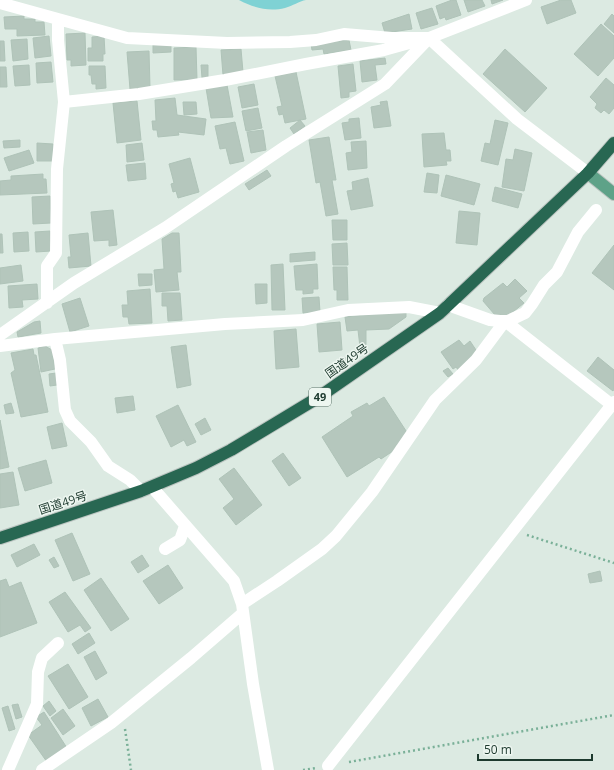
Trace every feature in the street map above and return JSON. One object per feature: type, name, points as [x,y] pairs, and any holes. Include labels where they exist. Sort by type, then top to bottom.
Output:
[{"type":"highway","name":"国道49号","points":[[0,538],[146,489],[196,468],[261,432],[319,397],[444,309],[588,173],[614,143]]},
{"type":"main road","points":[[588,173],[614,194]]},
{"type":"street","points":[[64,102],[139,94],[225,80],[384,50],[429,38],[526,0]]},
{"type":"street","points":[[0,3],[127,38],[234,43],[316,40],[344,34],[392,38],[429,38],[517,118],[588,173]]},
{"type":"street","points":[[47,303],[47,266],[56,253],[58,169],[64,102],[58,40],[58,19]]},
{"type":"street","points":[[0,335],[74,283],[164,228],[286,146],[385,84],[429,38]]},
{"type":"street","points":[[0,346],[55,339],[225,324],[303,320],[348,310],[409,307],[444,309],[490,320],[505,321],[517,318],[525,313],[544,284],[556,272],[578,232],[596,210]]},
{"type":"street","points":[[328,766],[613,403],[505,321]]},
{"type":"street","points":[[42,770],[111,723],[191,658],[242,608],[322,549],[336,536],[372,492],[434,400],[476,360],[505,321]]},
{"type":"street","points":[[55,339],[60,360],[64,410],[70,421],[91,442],[108,466],[146,489],[185,526],[234,581],[242,608],[268,770]]},
{"type":"street","points":[[165,549],[180,540],[185,526]]},
{"type":"street","points":[[8,770],[37,704],[38,672],[42,658],[58,643]]},
{"type":"path","points":[[513,530],[614,563]]},
{"type":"path","points":[[122,714],[132,770]]},
{"type":"path","points":[[328,766],[614,715]]},
{"type":"water","points":[[239,0],[306,0],[285,8],[273,10],[256,7]]},
{"type":"building","points":[[456,0],[461,15],[446,20],[445,17],[440,19],[436,6]]},
{"type":"building","points":[[464,0],[482,0],[485,6],[468,12]]},
{"type":"building","points":[[491,0],[503,0],[492,4]]},
{"type":"building","points":[[561,0],[571,0],[576,13],[547,24],[541,7]]},
{"type":"building","points":[[432,8],[438,24],[421,29],[416,13]]},
{"type":"building","points":[[409,14],[412,29],[385,33],[382,23]]},
{"type":"building","points":[[612,14],[614,16],[614,33],[604,24]]},
{"type":"building","points":[[24,16],[24,19],[35,19],[35,22],[44,22],[45,35],[17,36],[17,29],[5,29],[4,17]]},
{"type":"building","points":[[601,24],[614,36],[614,58],[598,76],[574,54]]},
{"type":"building","points":[[85,33],[86,65],[71,66],[71,60],[67,60],[66,34]]},
{"type":"building","points":[[49,36],[51,56],[35,58],[33,38]]},
{"type":"building","points":[[104,36],[105,54],[103,54],[103,61],[88,61],[88,48],[92,48],[92,37]]},
{"type":"building","points":[[27,39],[28,59],[13,61],[11,40]]},
{"type":"building","points":[[349,40],[351,50],[324,54],[323,49],[312,50],[311,44]]},
{"type":"building","points":[[0,41],[4,41],[5,61],[0,61]]},
{"type":"building","points":[[171,44],[171,52],[153,53],[153,45]]},
{"type":"building","points":[[196,47],[197,80],[174,80],[174,48]]},
{"type":"building","points":[[241,49],[243,72],[223,75],[221,50]]},
{"type":"building","points":[[505,49],[547,88],[525,112],[483,74]]},
{"type":"building","points":[[149,51],[150,88],[130,89],[127,52]]},
{"type":"building","points":[[385,58],[386,64],[375,65],[377,80],[362,82],[360,61]]},
{"type":"building","points":[[51,62],[53,82],[37,83],[36,63]]},
{"type":"building","points":[[353,64],[356,91],[349,92],[349,97],[341,98],[338,66]]},
{"type":"building","points":[[29,65],[30,85],[15,86],[13,66]]},
{"type":"building","points":[[201,65],[208,65],[208,78],[202,78]]},
{"type":"building","points":[[89,66],[105,66],[106,88],[96,89],[96,84],[92,84],[91,75],[89,75]]},
{"type":"building","points":[[0,67],[6,67],[7,87],[0,87]]},
{"type":"building","points":[[296,72],[306,119],[285,123],[283,114],[279,115],[277,107],[282,106],[275,76]]},
{"type":"building","points":[[606,78],[614,85],[614,108],[609,114],[604,110],[601,113],[595,108],[597,104],[590,97]]},
{"type":"building","points":[[254,84],[258,105],[242,108],[238,87]]},
{"type":"building","points":[[227,85],[233,117],[211,118],[206,88]]},
{"type":"building","points":[[175,98],[177,115],[206,119],[204,135],[178,132],[179,135],[158,137],[157,130],[153,130],[152,121],[156,121],[155,100]]},
{"type":"building","points":[[137,101],[141,140],[117,143],[113,103]]},
{"type":"building","points":[[387,101],[391,126],[374,128],[371,107],[381,105],[380,102]]},
{"type":"building","points":[[183,102],[196,102],[197,114],[184,115]]},
{"type":"building","points":[[258,108],[262,128],[246,131],[242,111]]},
{"type":"building","points":[[359,118],[361,138],[345,140],[342,123],[349,122],[349,119]]},
{"type":"building","points":[[300,120],[305,126],[294,134],[290,128]]},
{"type":"building","points":[[495,120],[508,123],[498,165],[481,161],[485,143],[490,144]]},
{"type":"building","points":[[235,122],[244,161],[230,164],[226,148],[220,149],[215,126]]},
{"type":"building","points":[[263,130],[266,150],[251,153],[247,132]]},
{"type":"building","points":[[444,133],[446,150],[450,150],[451,161],[446,161],[447,165],[424,167],[422,134]]},
{"type":"building","points":[[329,137],[336,180],[332,180],[338,214],[326,216],[320,182],[316,183],[309,140]]},
{"type":"building","points":[[20,140],[20,147],[4,148],[3,141]]},
{"type":"building","points":[[366,141],[367,168],[348,170],[346,153],[352,152],[351,142]]},
{"type":"building","points":[[37,143],[53,144],[53,161],[37,161]]},
{"type":"building","points":[[142,143],[144,160],[127,162],[126,145]]},
{"type":"building","points":[[515,149],[532,153],[524,191],[502,187],[506,159],[513,160]]},
{"type":"building","points":[[29,150],[34,163],[9,171],[4,158]]},
{"type":"building","points":[[190,158],[199,192],[178,198],[176,191],[173,192],[171,184],[174,183],[169,164]]},
{"type":"building","points":[[145,163],[146,179],[128,181],[126,165]]},
{"type":"building","points":[[267,170],[271,176],[249,190],[245,184]]},
{"type":"building","points":[[427,173],[439,175],[437,193],[424,192]]},
{"type":"building","points":[[43,174],[43,179],[46,179],[47,193],[0,195],[0,181],[11,180],[11,176]]},
{"type":"building","points":[[446,175],[480,184],[474,205],[441,196]]},
{"type":"building","points":[[368,178],[373,206],[351,210],[347,191],[353,190],[352,182]]},
{"type":"building","points":[[495,187],[522,194],[518,208],[492,201]]},
{"type":"building","points":[[50,196],[51,223],[33,224],[32,197]]},
{"type":"building","points":[[113,210],[117,245],[109,246],[109,240],[94,241],[91,212]]},
{"type":"building","points":[[459,211],[480,213],[477,245],[456,243]]},
{"type":"building","points":[[332,220],[347,220],[347,240],[333,240]]},
{"type":"building","points":[[50,231],[51,251],[36,252],[35,232]]},
{"type":"building","points":[[28,232],[29,251],[14,252],[13,233]]},
{"type":"building","points":[[88,233],[91,266],[69,268],[68,257],[71,257],[69,235]]},
{"type":"building","points":[[172,233],[179,233],[181,272],[177,272],[179,290],[156,292],[154,270],[164,269],[162,239]]},
{"type":"building","points":[[0,234],[2,234],[3,253],[0,253]]},
{"type":"building","points":[[347,243],[348,265],[333,265],[332,244]]},
{"type":"building","points":[[614,245],[614,290],[592,273]]},
{"type":"building","points":[[315,252],[315,260],[290,262],[290,254]]},
{"type":"building","points":[[283,264],[285,310],[272,310],[271,265]]},
{"type":"building","points":[[317,264],[318,289],[313,289],[313,293],[303,294],[303,290],[296,290],[294,266]]},
{"type":"building","points":[[21,265],[23,281],[0,284],[0,268]]},
{"type":"building","points":[[333,267],[347,267],[348,300],[337,300],[337,290],[334,290]]},
{"type":"building","points":[[138,274],[152,274],[152,285],[139,286]]},
{"type":"building","points":[[515,279],[527,291],[519,298],[524,303],[508,316],[495,315],[483,301],[484,298],[503,283],[507,287]]},
{"type":"building","points":[[37,284],[38,299],[22,300],[23,307],[9,308],[8,286]]},
{"type":"building","points":[[255,284],[267,284],[267,303],[256,304]]},
{"type":"building","points":[[150,289],[152,323],[129,324],[128,317],[123,317],[122,305],[128,305],[127,291]]},
{"type":"building","points":[[162,293],[180,293],[182,320],[168,321],[167,306],[162,306]]},
{"type":"building","points":[[319,297],[320,312],[303,313],[302,298]]},
{"type":"building","points":[[80,298],[89,326],[70,332],[62,304]]},
{"type":"building","points":[[406,311],[406,317],[389,329],[366,330],[366,347],[346,363],[345,358],[360,347],[358,330],[347,331],[345,317]]},
{"type":"building","points":[[40,321],[41,333],[18,337],[17,332],[34,322]]},
{"type":"building","points":[[340,322],[342,350],[319,352],[317,324]]},
{"type":"building","points":[[296,329],[299,367],[276,369],[274,331]]},
{"type":"building","points":[[459,340],[464,346],[470,341],[478,353],[459,371],[456,367],[453,369],[441,352]]},
{"type":"building","points":[[186,345],[191,385],[177,388],[171,347]]},
{"type":"building","points":[[45,346],[52,350],[55,369],[41,372],[38,348]]},
{"type":"building","points":[[33,349],[34,355],[36,355],[48,412],[21,417],[11,373],[15,370],[11,353]]},
{"type":"building","points":[[598,357],[614,370],[613,391],[587,371]]},
{"type":"building","points":[[448,368],[453,374],[448,377],[443,371]]},
{"type":"building","points":[[56,373],[57,385],[50,386],[49,374]]},
{"type":"building","points":[[133,396],[135,410],[117,413],[115,398]]},
{"type":"building","points":[[384,397],[410,437],[395,446],[396,449],[381,459],[379,457],[347,477],[322,437],[353,416],[351,412],[367,403],[369,406]]},
{"type":"building","points":[[11,403],[14,413],[6,414],[4,405]]},
{"type":"building","points":[[178,405],[196,442],[187,446],[184,440],[171,447],[156,416]]},
{"type":"building","points":[[205,418],[211,430],[201,435],[195,424]]},
{"type":"building","points":[[0,420],[9,467],[0,469]]},
{"type":"building","points":[[62,423],[67,446],[52,449],[47,427]]},
{"type":"building","points":[[283,453],[301,478],[289,486],[272,461]]},
{"type":"building","points":[[46,460],[52,483],[25,491],[18,468]]},
{"type":"building","points":[[234,468],[262,505],[236,525],[223,508],[234,499],[219,479]]},
{"type":"building","points":[[13,472],[19,505],[0,508],[0,474]]},
{"type":"building","points":[[72,533],[90,574],[73,581],[55,540]]},
{"type":"building","points":[[34,544],[40,555],[17,567],[11,555]]},
{"type":"building","points":[[142,555],[149,566],[138,573],[131,562]]},
{"type":"building","points":[[54,557],[59,566],[54,568],[49,560]]},
{"type":"building","points":[[168,565],[183,588],[159,604],[143,581]]},
{"type":"building","points":[[600,571],[602,581],[590,583],[588,574]]},
{"type":"building","points":[[101,578],[129,619],[111,631],[84,590]]},
{"type":"building","points":[[6,579],[9,587],[21,582],[37,623],[0,637],[0,581]]},
{"type":"building","points":[[65,592],[91,628],[85,632],[80,625],[68,632],[49,602]]},
{"type":"building","points":[[89,633],[95,643],[78,654],[72,644]]},
{"type":"building","points":[[95,651],[107,673],[96,680],[84,657]]},
{"type":"building","points":[[68,664],[88,697],[69,709],[48,676]]},
{"type":"building","points":[[98,699],[108,717],[91,726],[82,708]]},
{"type":"building","points":[[49,701],[56,711],[50,716],[43,706]]},
{"type":"building","points":[[18,704],[22,717],[16,719],[12,705]]},
{"type":"building","points":[[8,706],[15,729],[9,731],[2,708]]},
{"type":"building","points":[[63,709],[75,726],[63,735],[51,718]]},
{"type":"building","points":[[44,712],[67,748],[47,762],[28,735],[42,725],[36,717]]}]
